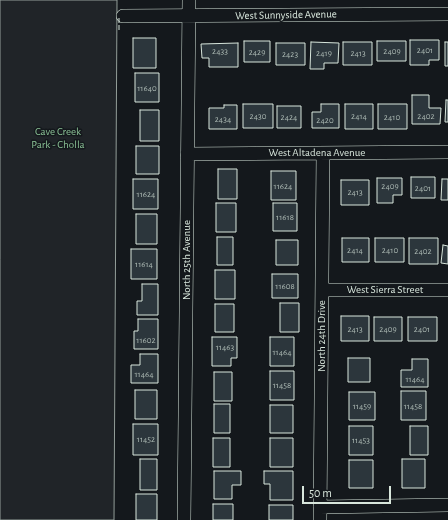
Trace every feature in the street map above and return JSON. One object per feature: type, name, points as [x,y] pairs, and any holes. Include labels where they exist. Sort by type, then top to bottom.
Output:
[{"type":"street","name":"North 25th Avenue","points":[[184,520],[189,0]]},
{"type":"street","name":"West Sunnyside Avenue","points":[[123,16],[448,14]]},
{"type":"street","name":"West Altadena Avenue","points":[[187,154],[448,152]]},
{"type":"street","name":"North 24th Drive","points":[[320,514],[323,153]]},
{"type":"street","name":"West Sierra Street","points":[[322,290],[448,290]]},
{"type":"street","points":[[320,514],[448,505]]},
{"type":"green space","name":"Cave Creek Park - Cholla","points":[[0,0],[117,0],[114,520],[0,520]]},
{"type":"building","points":[[133,38],[156,38],[156,68],[133,68]]},
{"type":"building","points":[[410,40],[439,40],[439,60],[429,60],[429,65],[410,65]]},
{"type":"building","points":[[244,41],[270,41],[270,62],[244,62]]},
{"type":"building","points":[[377,41],[406,41],[406,61],[377,61]]},
{"type":"building","points":[[311,42],[339,43],[338,63],[324,63],[324,69],[310,69]]},
{"type":"building","points":[[343,42],[372,42],[372,65],[343,65]]},
{"type":"building","points":[[445,42],[448,42],[448,66],[445,66]]},
{"type":"building","points":[[238,43],[238,67],[209,67],[209,58],[202,58],[201,44]]},
{"type":"building","points":[[276,43],[305,43],[305,65],[276,65]]},
{"type":"building","points":[[135,73],[159,73],[159,102],[135,102]]},
{"type":"building","points":[[412,95],[429,95],[429,108],[441,108],[440,124],[412,124]]},
{"type":"building","points":[[446,100],[448,100],[448,122],[445,122]]},
{"type":"building","points":[[243,104],[273,104],[273,128],[243,128]]},
{"type":"building","points":[[321,104],[339,104],[339,128],[312,128],[312,112],[321,112]]},
{"type":"building","points":[[345,104],[373,104],[373,129],[345,129]]},
{"type":"building","points":[[378,104],[407,104],[407,129],[378,129]]},
{"type":"building","points":[[224,105],[237,105],[237,129],[209,129],[209,108],[224,108]]},
{"type":"building","points":[[277,106],[301,106],[301,128],[277,128]]},
{"type":"building","points":[[140,110],[159,110],[159,141],[140,141]]},
{"type":"building","points":[[136,146],[159,146],[159,174],[136,174]]},
{"type":"building","points":[[218,169],[237,169],[237,199],[218,199]]},
{"type":"building","points":[[271,171],[296,171],[296,200],[271,200]]},
{"type":"building","points":[[411,177],[435,177],[435,198],[411,198]]},
{"type":"building","points":[[377,178],[402,178],[402,195],[393,195],[393,203],[377,203]]},
{"type":"building","points":[[133,179],[158,179],[158,209],[133,209]]},
{"type":"building","points":[[442,179],[448,179],[448,200],[441,200]]},
{"type":"building","points":[[341,180],[369,180],[369,205],[341,205]]},
{"type":"building","points":[[216,203],[236,203],[236,232],[216,232]]},
{"type":"building","points":[[273,203],[297,203],[297,231],[273,231]]},
{"type":"building","points":[[136,214],[157,214],[157,244],[136,244]]},
{"type":"building","points":[[217,237],[233,237],[233,265],[217,265]]},
{"type":"building","points":[[342,238],[369,238],[369,262],[342,262]]},
{"type":"building","points":[[375,238],[404,238],[404,262],[375,262]]},
{"type":"building","points":[[409,238],[438,238],[438,264],[409,264]]},
{"type":"building","points":[[276,240],[298,240],[298,265],[276,265]]},
{"type":"building","points":[[443,245],[448,246],[448,264],[441,263]]},
{"type":"building","points":[[131,249],[157,249],[157,279],[131,279]]},
{"type":"building","points":[[215,270],[235,270],[235,299],[215,299]]},
{"type":"building","points":[[272,274],[298,274],[298,298],[272,298]]},
{"type":"building","points":[[142,284],[158,284],[158,315],[137,315],[137,301],[142,301]]},
{"type":"building","points":[[280,303],[299,303],[299,332],[280,332]]},
{"type":"building","points":[[215,304],[234,304],[234,332],[215,332]]},
{"type":"building","points":[[341,316],[369,316],[369,341],[341,341]]},
{"type":"building","points":[[374,317],[402,317],[402,341],[374,341]]},
{"type":"building","points":[[408,317],[437,317],[437,341],[408,341]]},
{"type":"building","points":[[138,319],[158,319],[158,349],[134,349],[134,331],[138,331]]},
{"type":"building","points":[[212,337],[237,337],[237,358],[231,358],[231,366],[212,366]]},
{"type":"building","points":[[270,337],[294,337],[294,366],[270,366]]},
{"type":"building","points":[[140,354],[158,354],[158,383],[131,383],[131,365],[140,365]]},
{"type":"building","points":[[348,358],[370,358],[370,382],[348,382]]},
{"type":"building","points":[[412,359],[428,359],[428,387],[401,387],[401,370],[412,370]]},
{"type":"building","points":[[270,371],[294,371],[294,400],[270,400]]},
{"type":"building","points":[[214,372],[232,372],[232,401],[214,401]]},
{"type":"building","points":[[135,390],[157,390],[157,419],[135,419]]},
{"type":"building","points":[[401,391],[426,391],[426,420],[401,420]]},
{"type":"building","points":[[349,392],[375,392],[375,420],[349,420]]},
{"type":"building","points":[[214,404],[230,404],[230,433],[214,433]]},
{"type":"building","points":[[270,405],[293,405],[293,433],[270,433]]},
{"type":"building","points":[[133,424],[158,424],[158,455],[133,455]]},
{"type":"building","points":[[349,426],[373,426],[373,455],[349,455]]},
{"type":"building","points":[[410,426],[428,426],[428,455],[410,455]]},
{"type":"building","points":[[213,438],[230,438],[230,467],[213,467]]},
{"type":"building","points":[[270,438],[293,438],[293,467],[270,467]]},
{"type":"building","points":[[140,459],[157,459],[157,490],[140,490]]},
{"type":"building","points":[[402,459],[425,459],[425,488],[402,488]]},
{"type":"building","points":[[349,460],[373,460],[373,488],[349,488]]},
{"type":"building","points":[[214,471],[241,471],[241,485],[232,485],[232,499],[214,499]]},
{"type":"building","points":[[264,471],[293,471],[293,500],[270,500],[270,484],[264,484]]},
{"type":"building","points":[[136,494],[157,494],[157,520],[136,520]]},
{"type":"building","points":[[213,504],[233,504],[233,520],[213,520]]},
{"type":"building","points":[[269,505],[293,505],[293,520],[269,520]]},
{"type":"fence","points":[[119,17],[119,30]]}]
